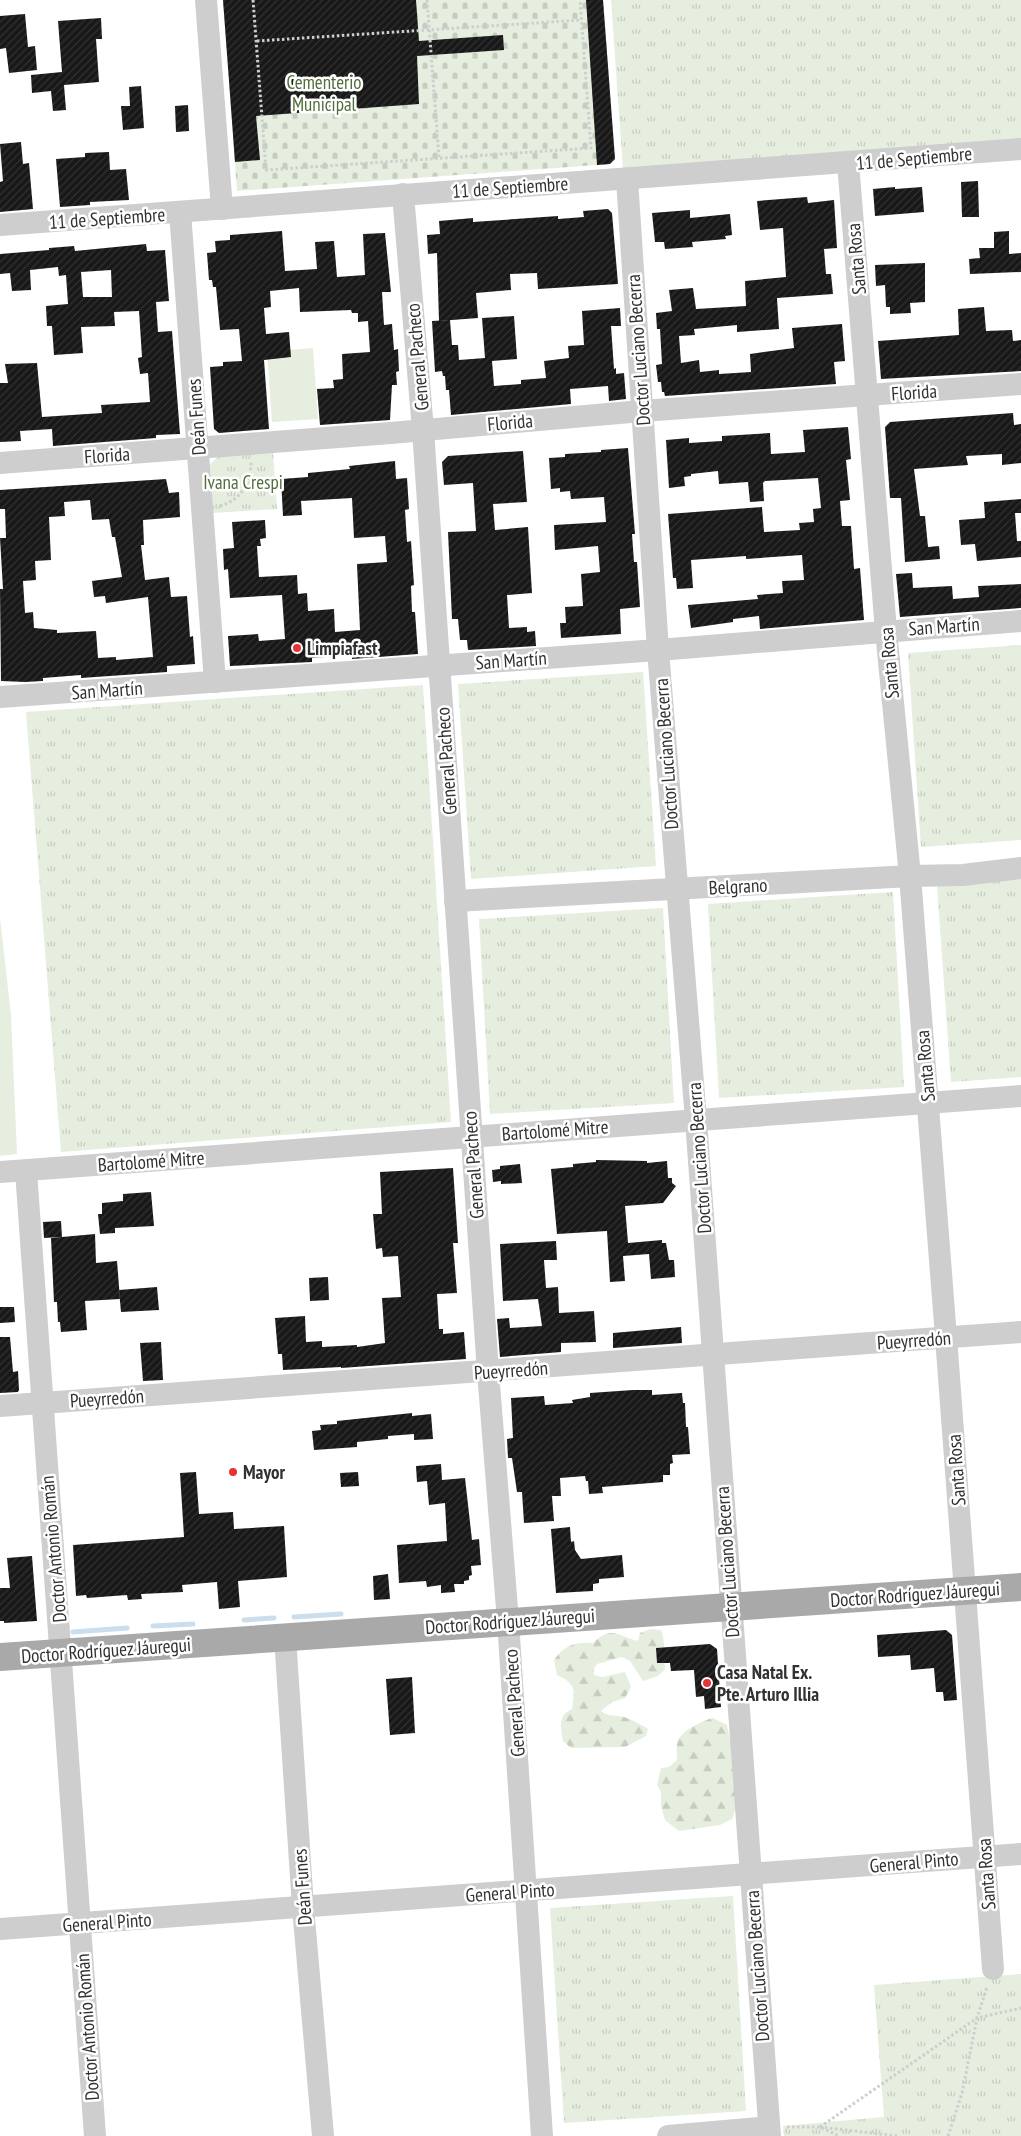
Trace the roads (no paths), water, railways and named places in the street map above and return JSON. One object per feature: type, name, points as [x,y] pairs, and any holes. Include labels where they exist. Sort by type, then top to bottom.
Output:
[{"type":"main road","name":"Doctor Rodríguez Jáuregui","points":[[0,1657],[1021,1586]]},
{"type":"street","points":[[206,0],[222,209]]},
{"type":"street","name":"11 de Septiembre","points":[[0,226],[403,194],[848,164],[1021,149]]},
{"type":"street","name":"Santa Rosa","points":[[848,164],[886,631],[910,876],[966,1590],[993,1970]]},
{"type":"street","name":"Doctor Luciano Becerra","points":[[627,180],[658,650],[696,1120],[769,2132]]},
{"type":"street","name":"General Pacheco","points":[[403,194],[440,665],[471,1136],[508,1622],[542,2136]]},
{"type":"street","name":"Deán Funes","points":[[180,212],[215,682]]},
{"type":"street","name":"Florida","points":[[0,463],[423,430],[642,410],[1021,384]]},
{"type":"street","name":"San Martín","points":[[0,697],[658,650],[1021,620]]},
{"type":"street","name":"Belgrano","points":[[455,901],[963,874],[1021,868]]},
{"type":"street","name":"Bartolomé Mitre","points":[[0,1172],[1021,1096]]},
{"type":"street","name":"Doctor Antonio Román","points":[[26,1170],[41,1402],[61,1653],[95,2136]]},
{"type":"street","name":"Pueyrredón","points":[[0,1406],[1021,1332]]},
{"type":"street","name":"Deán Funes","points":[[285,1637],[303,1907],[323,2136]]},
{"type":"street","name":"General Pinto","points":[[0,1930],[1021,1854]]},
{"type":"street","points":[[668,2136],[769,2132]]},
{"type":"waterway","points":[[294,1617],[341,1614]]},
{"type":"waterway","points":[[244,1620],[274,1618]]},
{"type":"waterway","points":[[153,1626],[193,1624]]},
{"type":"waterway","points":[[73,1632],[127,1628]]},
{"type":"place","name":"Limpiafast","points":[[297,648]]},
{"type":"place","name":"Mayor","points":[[233,1472]]},
{"type":"place","name":"Casa Natal Ex. Pte. Arturo Illia","points":[[707,1683]]},
{"type":"park label","name":"Cementerio Municipal","points":[[324,93]]},
{"type":"park label","name":"Ivana Crespi","points":[[243,482]]}]
